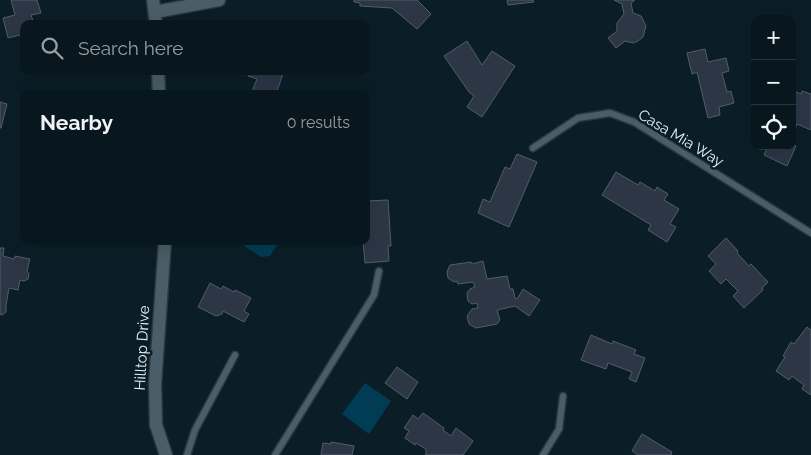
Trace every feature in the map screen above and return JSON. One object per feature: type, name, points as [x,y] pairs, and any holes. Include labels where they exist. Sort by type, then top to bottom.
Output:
[{"type":"street","points":[[154,12],[219,0]]},
{"type":"street","points":[[158,75],[160,90]]},
{"type":"street","name":"Hilltop Drive","points":[[165,245],[154,384],[156,426],[166,455]]},
{"type":"lane","name":"Casa Mia Way","points":[[533,148],[578,118],[610,113],[634,122],[811,233]]},
{"type":"lane","points":[[275,455],[374,295],[379,271]]},
{"type":"lane","points":[[187,455],[195,430],[235,355]]},
{"type":"lane","points":[[543,455],[559,429],[563,396]]},
{"type":"shaded area","points":[[277,245],[270,256],[261,257],[244,246]]},
{"type":"shaded area","points":[[365,383],[391,401],[369,434],[342,414]]},
{"type":"building","points":[[11,0],[37,0],[41,13],[31,15],[33,20],[20,20],[20,35],[8,38],[3,18],[15,15]]},
{"type":"building","points":[[354,0],[417,0],[431,14],[417,29],[392,8],[360,6],[360,3],[354,2]]},
{"type":"building","points":[[507,0],[533,0],[534,2],[508,5]]},
{"type":"building","points":[[614,0],[635,0],[631,3],[633,13],[641,16],[646,26],[643,37],[638,41],[633,43],[625,41],[616,48],[608,38],[617,31],[617,23],[624,14],[622,4]]},
{"type":"building","points":[[467,41],[482,65],[492,51],[515,66],[482,117],[467,107],[474,96],[469,92],[444,56]]},
{"type":"building","points":[[705,49],[708,62],[726,58],[729,71],[722,73],[727,92],[731,91],[734,103],[719,107],[720,115],[708,118],[697,72],[692,74],[687,53]]},
{"type":"building","points":[[283,75],[277,90],[253,90],[257,79],[248,76]]},
{"type":"building","points":[[802,91],[811,94],[811,130],[797,124],[796,126],[796,92],[801,94]]},
{"type":"building","points":[[0,102],[7,104],[1,128],[0,128]]},
{"type":"building","points":[[766,150],[794,150],[787,166],[764,155]]},
{"type":"building","points":[[517,154],[537,162],[509,227],[478,213],[483,199],[490,202],[505,167],[510,169]]},
{"type":"building","points":[[616,172],[638,185],[640,182],[655,191],[657,187],[668,194],[664,200],[679,209],[670,224],[676,227],[667,242],[648,230],[651,225],[602,195]]},
{"type":"building","points":[[388,200],[391,246],[388,246],[389,261],[365,263],[363,245],[370,245],[370,201]]},
{"type":"building","points":[[726,238],[749,266],[751,264],[768,282],[762,288],[763,290],[744,308],[733,296],[738,291],[726,279],[721,284],[709,271],[716,264],[708,256]]},
{"type":"building","points":[[0,248],[4,248],[3,256],[14,259],[15,256],[30,259],[27,271],[29,274],[28,279],[20,280],[18,290],[9,288],[6,312],[2,315],[0,314]]},
{"type":"building","points":[[483,261],[487,279],[507,276],[510,289],[513,289],[515,298],[517,299],[523,289],[540,300],[529,316],[515,306],[497,310],[500,320],[497,324],[476,328],[469,324],[467,316],[472,309],[478,308],[477,303],[472,304],[468,301],[467,293],[475,287],[473,282],[458,284],[457,281],[454,282],[448,278],[447,272],[450,265],[471,262],[472,264]]},
{"type":"building","points":[[210,283],[221,289],[223,286],[234,292],[235,290],[251,298],[244,311],[249,314],[244,322],[223,311],[222,314],[216,316],[198,307]]},
{"type":"building","points":[[807,327],[811,330],[811,395],[802,389],[804,385],[792,376],[789,380],[776,371],[785,357],[783,356],[791,342],[794,344]]},
{"type":"building","points":[[591,335],[612,344],[613,341],[636,350],[634,354],[645,358],[636,382],[629,379],[632,372],[608,363],[606,369],[581,360]]},
{"type":"building","points":[[397,367],[418,382],[407,399],[385,383]]},
{"type":"building","points":[[423,413],[444,428],[443,430],[451,436],[456,428],[473,441],[463,455],[426,455],[426,449],[416,443],[415,445],[405,438],[409,431],[404,428],[413,415],[418,419]]},
{"type":"building","points":[[642,434],[672,452],[671,455],[638,455],[632,451]]},
{"type":"building","points":[[331,442],[354,446],[352,455],[321,455],[323,443],[331,444]]}]
